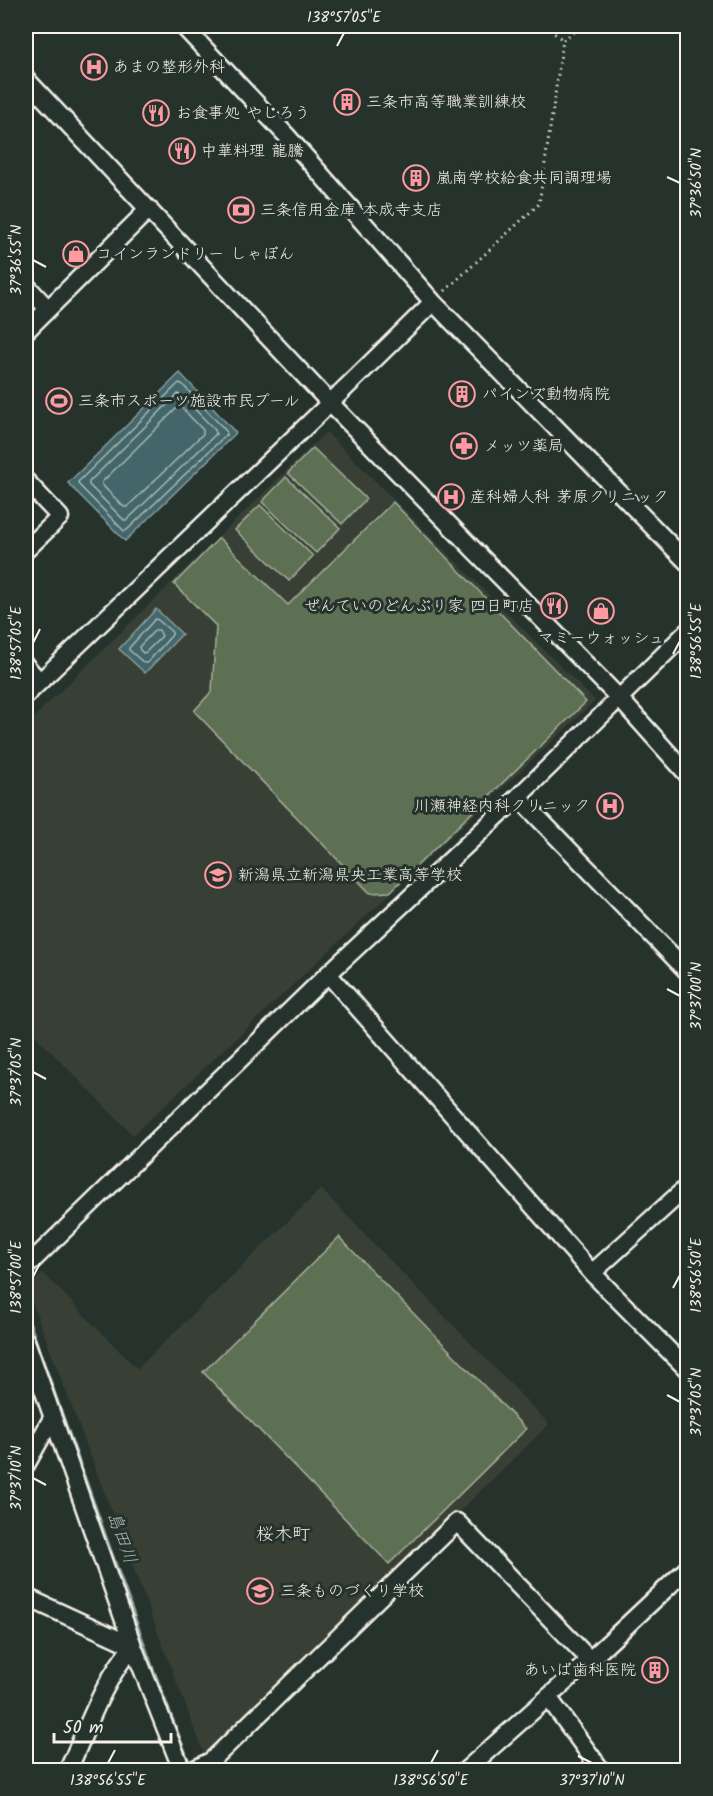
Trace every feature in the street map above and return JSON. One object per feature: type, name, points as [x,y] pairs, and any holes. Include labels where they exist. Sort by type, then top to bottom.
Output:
[{"type":"street","points":[[183,26],[287,136],[433,302],[687,563]]},
{"type":"street","points":[[26,79],[330,403],[620,699],[687,775]]},
{"type":"street","points":[[26,331],[150,209]]},
{"type":"street","points":[[26,285],[48,309]]},
{"type":"street","points":[[26,695],[433,302]]},
{"type":"street","points":[[26,481],[60,517],[26,550]]},
{"type":"street","points":[[26,1268],[328,974],[620,699],[687,631]]},
{"type":"street","points":[[26,666],[39,681]]},
{"type":"street","points":[[518,797],[687,972]]},
{"type":"street","points":[[328,974],[592,1273],[687,1370]]},
{"type":"street","points":[[592,1273],[687,1186]]},
{"type":"street","points":[[26,1341],[133,1647],[182,1770]]},
{"type":"street","points":[[26,1465],[52,1418]]},
{"type":"street","points":[[193,1770],[211,1761],[458,1522],[590,1660]]},
{"type":"street","points":[[466,1770],[590,1660],[687,1568]]},
{"type":"street","points":[[26,1597],[133,1647]]},
{"type":"street","points":[[69,1770],[105,1690],[133,1647]]},
{"type":"street","points":[[548,1697],[601,1770]]},
{"type":"path","points":[[545,26],[563,40]]},
{"type":"path","points":[[433,302],[539,204],[563,40],[584,26]]},
{"type":"shaded area","name":"新潟県立新潟県央工業高等学校","points":[[326,432],[595,701],[133,1135],[26,1026],[26,725]]},
{"type":"shaded area","name":"三条ものづくり学校","points":[[321,1189],[549,1424],[206,1759],[27,1289],[43,1273],[137,1369]]},
{"type":"green space","points":[[313,448],[366,499],[342,524],[288,473]]},
{"type":"green space","points":[[286,477],[340,528],[316,553],[262,502]]},
{"type":"green space","points":[[393,502],[586,702],[390,892],[370,893],[194,711],[212,691],[216,626],[174,584],[219,538],[288,605]]},
{"type":"green space","points":[[260,505],[313,556],[289,581],[235,530]]},
{"type":"green space","points":[[339,1237],[526,1429],[389,1564],[203,1372]]},
{"type":"water","points":[[180,373],[236,433],[125,541],[68,483]]},
{"type":"water","points":[[156,609],[182,634],[145,673],[119,649]]},
{"type":"waterway","name":"島田川","points":[[26,1315],[152,1668],[191,1769]]},
{"type":"place","name":"あまの整形外科","points":[[94,67]]},
{"type":"place","name":"三条市高等職業訓練校","points":[[347,102]]},
{"type":"place","name":"お食事処 やじろう","points":[[156,113]]},
{"type":"place","name":"中華料理 龍騰","points":[[182,151]]},
{"type":"place","name":"嵐南学校給食共同調理場","points":[[416,178]]},
{"type":"place","name":"三条信用金庫 本成寺支店","points":[[241,210]]},
{"type":"place","name":"コインランドリー しゃぼん","points":[[76,254]]},
{"type":"place","name":"パインズ動物病院","points":[[462,394]]},
{"type":"place","name":"三条市スポーツ施設市民プール","points":[[59,401]]},
{"type":"place","name":"メッツ薬局","points":[[464,446]]},
{"type":"place","name":"産科婦人科 茅原クリニック","points":[[451,497]]},
{"type":"place","name":"ぜんていのどんぶり家 四日町店","points":[[554,606]]},
{"type":"place","name":"マミーウォッシュ","points":[[601,611]]},
{"type":"place","name":"川瀬神経内科クリニック","points":[[610,806]]},
{"type":"place","name":"新潟県立新潟県央工業高等学校","points":[[218,875]]},
{"type":"place","name":"三条ものづくり学校","points":[[260,1591]]},
{"type":"place","name":"あいば歯科医院","points":[[655,1670]]},
{"type":"district","name":"桜木町","points":[[283,1535]]}]
